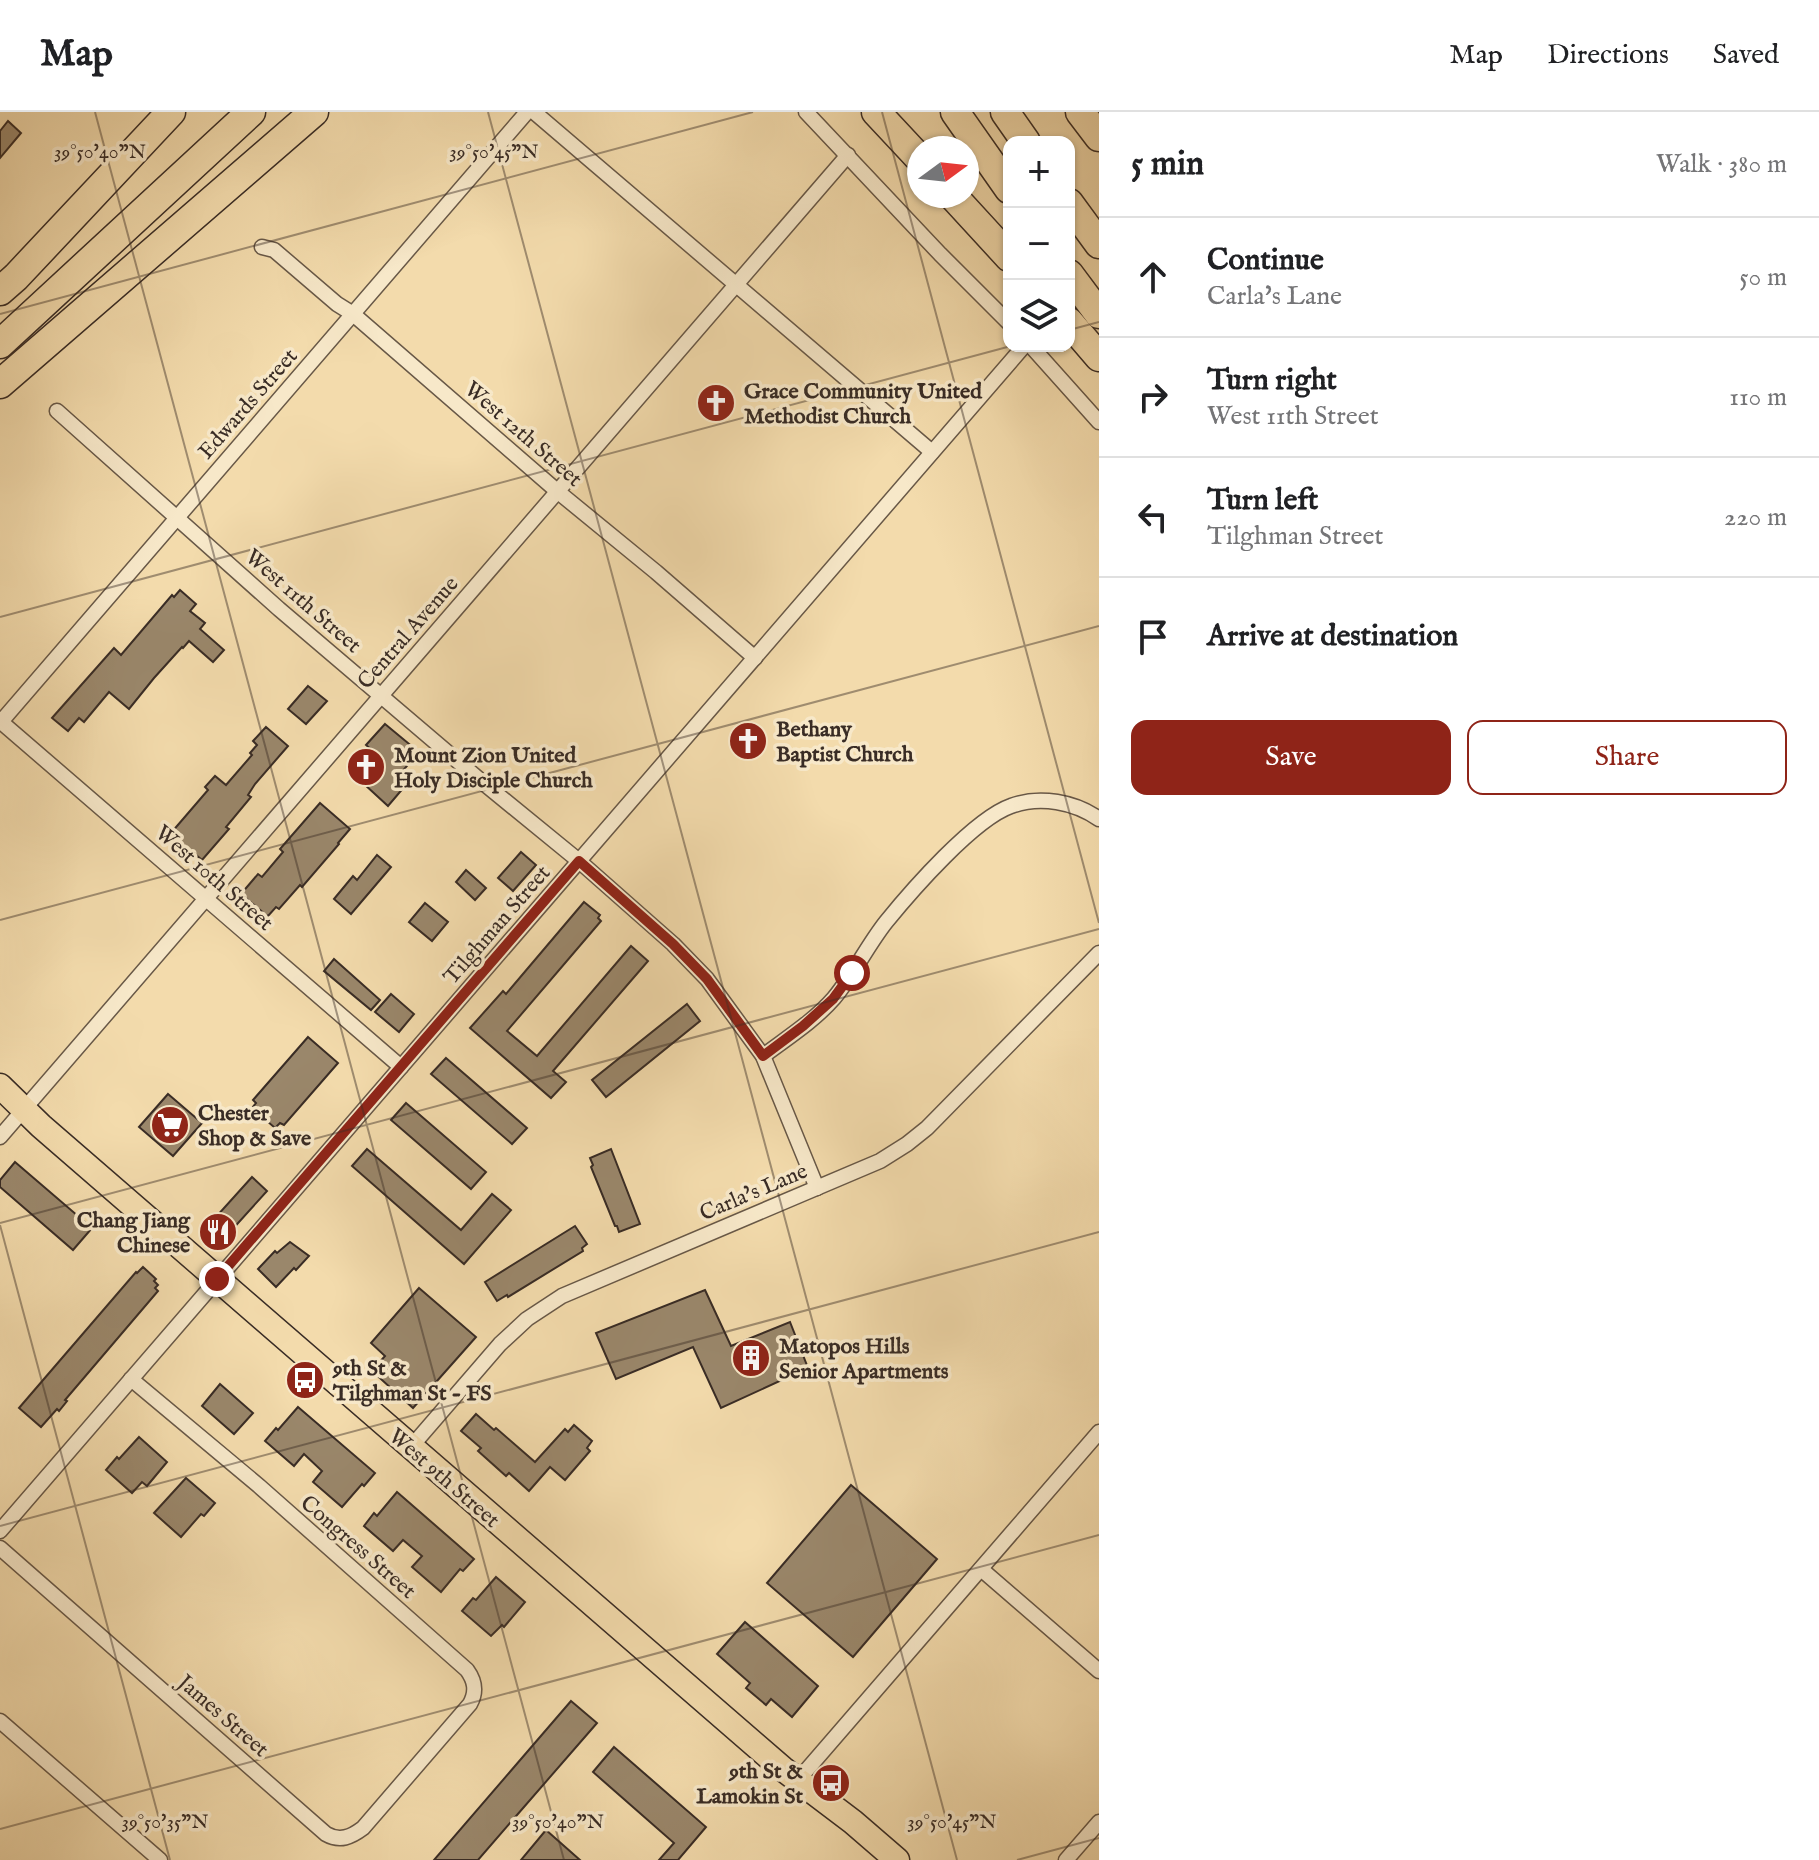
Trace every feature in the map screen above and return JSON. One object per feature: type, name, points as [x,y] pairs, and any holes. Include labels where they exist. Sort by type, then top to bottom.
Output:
[{"type":"highway","points":[[0,284],[153,112]]},
{"type":"highway","points":[[0,291],[171,112]]},
{"type":"highway","points":[[0,344],[251,112]]},
{"type":"highway","points":[[0,384],[314,112]]},
{"type":"highway","points":[[876,112],[907,145]]},
{"type":"highway","points":[[955,112],[1003,180]]},
{"type":"highway","points":[[1005,112],[1022,136]]},
{"type":"highway","points":[[1080,112],[1099,137]]},
{"type":"highway","points":[[964,208],[1003,250]]},
{"type":"highway","points":[[1073,208],[1099,244]]},
{"type":"highway","points":[[1074,280],[1099,314]]},
{"type":"highway","points":[[1075,329],[1099,357]]},
{"type":"main road","name":"West 9th Street","points":[[0,1086],[41,1126],[411,1447],[798,1780],[897,1860]]},
{"type":"street","name":"Edwards Street","points":[[0,722],[527,112]]},
{"type":"street","points":[[534,112],[932,452]]},
{"type":"street","points":[[806,112],[1003,317]]},
{"type":"street","name":"Central Avenue","points":[[0,1137],[848,155]]},
{"type":"street","name":"West 12th Street","points":[[262,247],[274,250],[353,314],[755,658]]},
{"type":"street","name":"Tilghman Street","points":[[0,1531],[1019,352]]},
{"type":"street","points":[[1036,352],[1099,422]]},
{"type":"street","name":"West 11th Street","points":[[57,411],[279,609],[673,944],[707,979],[763,1056],[817,1188]]},
{"type":"street","name":"West 10th Street","points":[[0,722],[401,1067]]},
{"type":"street","points":[[763,1056],[833,999],[885,923],[948,854],[985,820],[1012,805],[1034,802],[1075,805],[1099,819]]},
{"type":"street","name":"Carla's Lane","points":[[411,1447],[500,1344],[527,1319],[562,1296],[880,1161],[907,1144],[927,1128],[1099,953]]},
{"type":"street","name":"Congress Street","points":[[131,1379],[259,1486],[467,1670],[475,1683],[473,1698],[418,1766]]},
{"type":"street","points":[[798,1780],[1099,1432]]},
{"type":"street","name":"James Street","points":[[0,1548],[333,1838],[354,1835],[363,1828],[418,1766]]},
{"type":"street","points":[[981,1569],[1099,1671]]},
{"type":"street","points":[[0,1721],[160,1860]]},
{"type":"street","points":[[1066,1860],[1099,1822]]},
{"type":"building","points":[[8,121],[21,133],[0,158],[0,131]]},
{"type":"building","points":[[180,590],[196,604],[190,611],[205,623],[200,629],[224,650],[213,662],[189,641],[129,709],[109,692],[84,722],[79,718],[68,731],[52,718],[114,648],[121,655],[172,595],[174,597]]},
{"type":"building","points":[[308,686],[327,701],[306,724],[288,709]]},
{"type":"building","points":[[385,724],[414,748],[410,752],[415,756],[397,778],[405,786],[388,806],[352,773],[372,750],[366,745]]},
{"type":"building","points":[[266,727],[288,746],[255,784],[248,795],[251,797],[226,827],[229,829],[202,860],[189,849],[180,852],[182,843],[171,833],[208,790],[205,787],[215,776],[226,785],[252,755],[250,753],[257,745],[253,741]]},
{"type":"building","points":[[320,803],[350,829],[302,887],[300,885],[279,909],[276,907],[268,916],[241,894],[258,874],[262,877],[283,852],[280,849]]},
{"type":"building","points":[[521,852],[536,865],[513,891],[498,878]]},
{"type":"building","points":[[377,855],[391,867],[351,914],[334,899],[353,876],[357,880]]},
{"type":"building","points":[[466,870],[486,888],[475,900],[456,882]]},
{"type":"building","points":[[584,902],[600,915],[598,918],[601,921],[507,1031],[537,1056],[631,946],[648,961],[553,1071],[566,1082],[551,1098],[470,1028],[503,991],[506,994]]},
{"type":"building","points":[[425,903],[448,922],[432,941],[409,922]]},
{"type":"building","points":[[334,959],[380,1000],[371,1010],[324,971]]},
{"type":"building","points":[[391,994],[414,1014],[399,1032],[375,1012]]},
{"type":"building","points":[[687,1004],[700,1021],[606,1097],[592,1080]]},
{"type":"building","points":[[308,1037],[338,1063],[284,1125],[280,1123],[275,1128],[252,1108],[256,1103],[253,1100]]},
{"type":"building","points":[[446,1058],[527,1128],[512,1144],[431,1074]]},
{"type":"building","name":"Chester Shop & Save","points":[[168,1094],[202,1123],[173,1156],[139,1127]]},
{"type":"building","points":[[406,1103],[486,1172],[471,1189],[391,1120]]},
{"type":"building","points":[[367,1149],[461,1230],[492,1194],[511,1210],[464,1264],[352,1166]]},
{"type":"building","points":[[611,1149],[640,1224],[619,1232],[590,1158]]},
{"type":"building","points":[[15,1162],[92,1228],[73,1250],[0,1187],[0,1180]]},
{"type":"building","points":[[252,1177],[267,1191],[220,1243],[206,1228]]},
{"type":"building","points":[[575,1226],[587,1244],[583,1251],[497,1301],[485,1282]]},
{"type":"building","points":[[290,1242],[309,1256],[276,1287],[258,1269],[275,1251],[277,1253]]},
{"type":"building","points":[[143,1267],[156,1279],[154,1281],[158,1285],[155,1288],[158,1291],[59,1411],[57,1409],[41,1427],[19,1408]]},
{"type":"building","points":[[419,1288],[476,1337],[413,1408],[372,1371],[385,1356],[371,1343]]},
{"type":"building","name":"Matopos Hills Senior Apartments","points":[[705,1290],[731,1346],[790,1322],[808,1368],[721,1408],[693,1347],[616,1379],[596,1333]]},
{"type":"building","points":[[220,1384],[253,1413],[234,1434],[202,1406]]},
{"type":"building","points":[[298,1407],[375,1473],[342,1507],[313,1482],[322,1471],[304,1454],[294,1466],[265,1441]]},
{"type":"building","points":[[476,1414],[535,1462],[565,1429],[568,1432],[574,1425],[592,1441],[587,1448],[590,1451],[565,1480],[550,1467],[529,1491],[509,1473],[506,1476],[461,1431]]},
{"type":"building","points":[[139,1437],[167,1462],[147,1486],[142,1482],[132,1493],[106,1470]]},
{"type":"building","points":[[186,1478],[215,1503],[181,1537],[154,1513]]},
{"type":"building","points":[[851,1485],[937,1559],[853,1657],[767,1583]]},
{"type":"building","points":[[397,1492],[474,1559],[463,1571],[460,1569],[441,1592],[412,1567],[422,1556],[403,1540],[393,1551],[364,1526]]},
{"type":"building","points":[[496,1577],[525,1602],[504,1627],[502,1625],[491,1636],[462,1611]]},
{"type":"building","points":[[745,1622],[818,1686],[792,1717],[771,1699],[766,1705],[746,1688],[750,1683],[717,1654]]},
{"type":"building","points":[[571,1701],[597,1723],[478,1860],[434,1860]]},
{"type":"building","points":[[614,1747],[706,1827],[678,1860],[659,1860],[674,1843],[593,1772]]},
{"type":"building","points":[[546,1830],[580,1860],[521,1860]]},
{"type":"place","name":"Grace Community United Methodist Church","points":[[716,403]]},
{"type":"place","name":"Bethany Baptist Church","points":[[748,741]]},
{"type":"place","name":"Mount Zion United Holy Disciple Church","points":[[366,767]]},
{"type":"place","name":"Chester Shop & Save","points":[[170,1125]]},
{"type":"place","name":"Chang Jiang Chinese","points":[[218,1232]]},
{"type":"place","name":"Matopos Hills Senior Apartments","points":[[751,1358]]},
{"type":"place","name":"9th St & Tilghman St - FS","points":[[305,1380]]},
{"type":"place","name":"9th St & Lamokin St","points":[[831,1783]]},
{"type":"route","points":[[217,1279],[579,861],[673,944],[707,979],[763,1056],[833,999],[852,973]]}]
